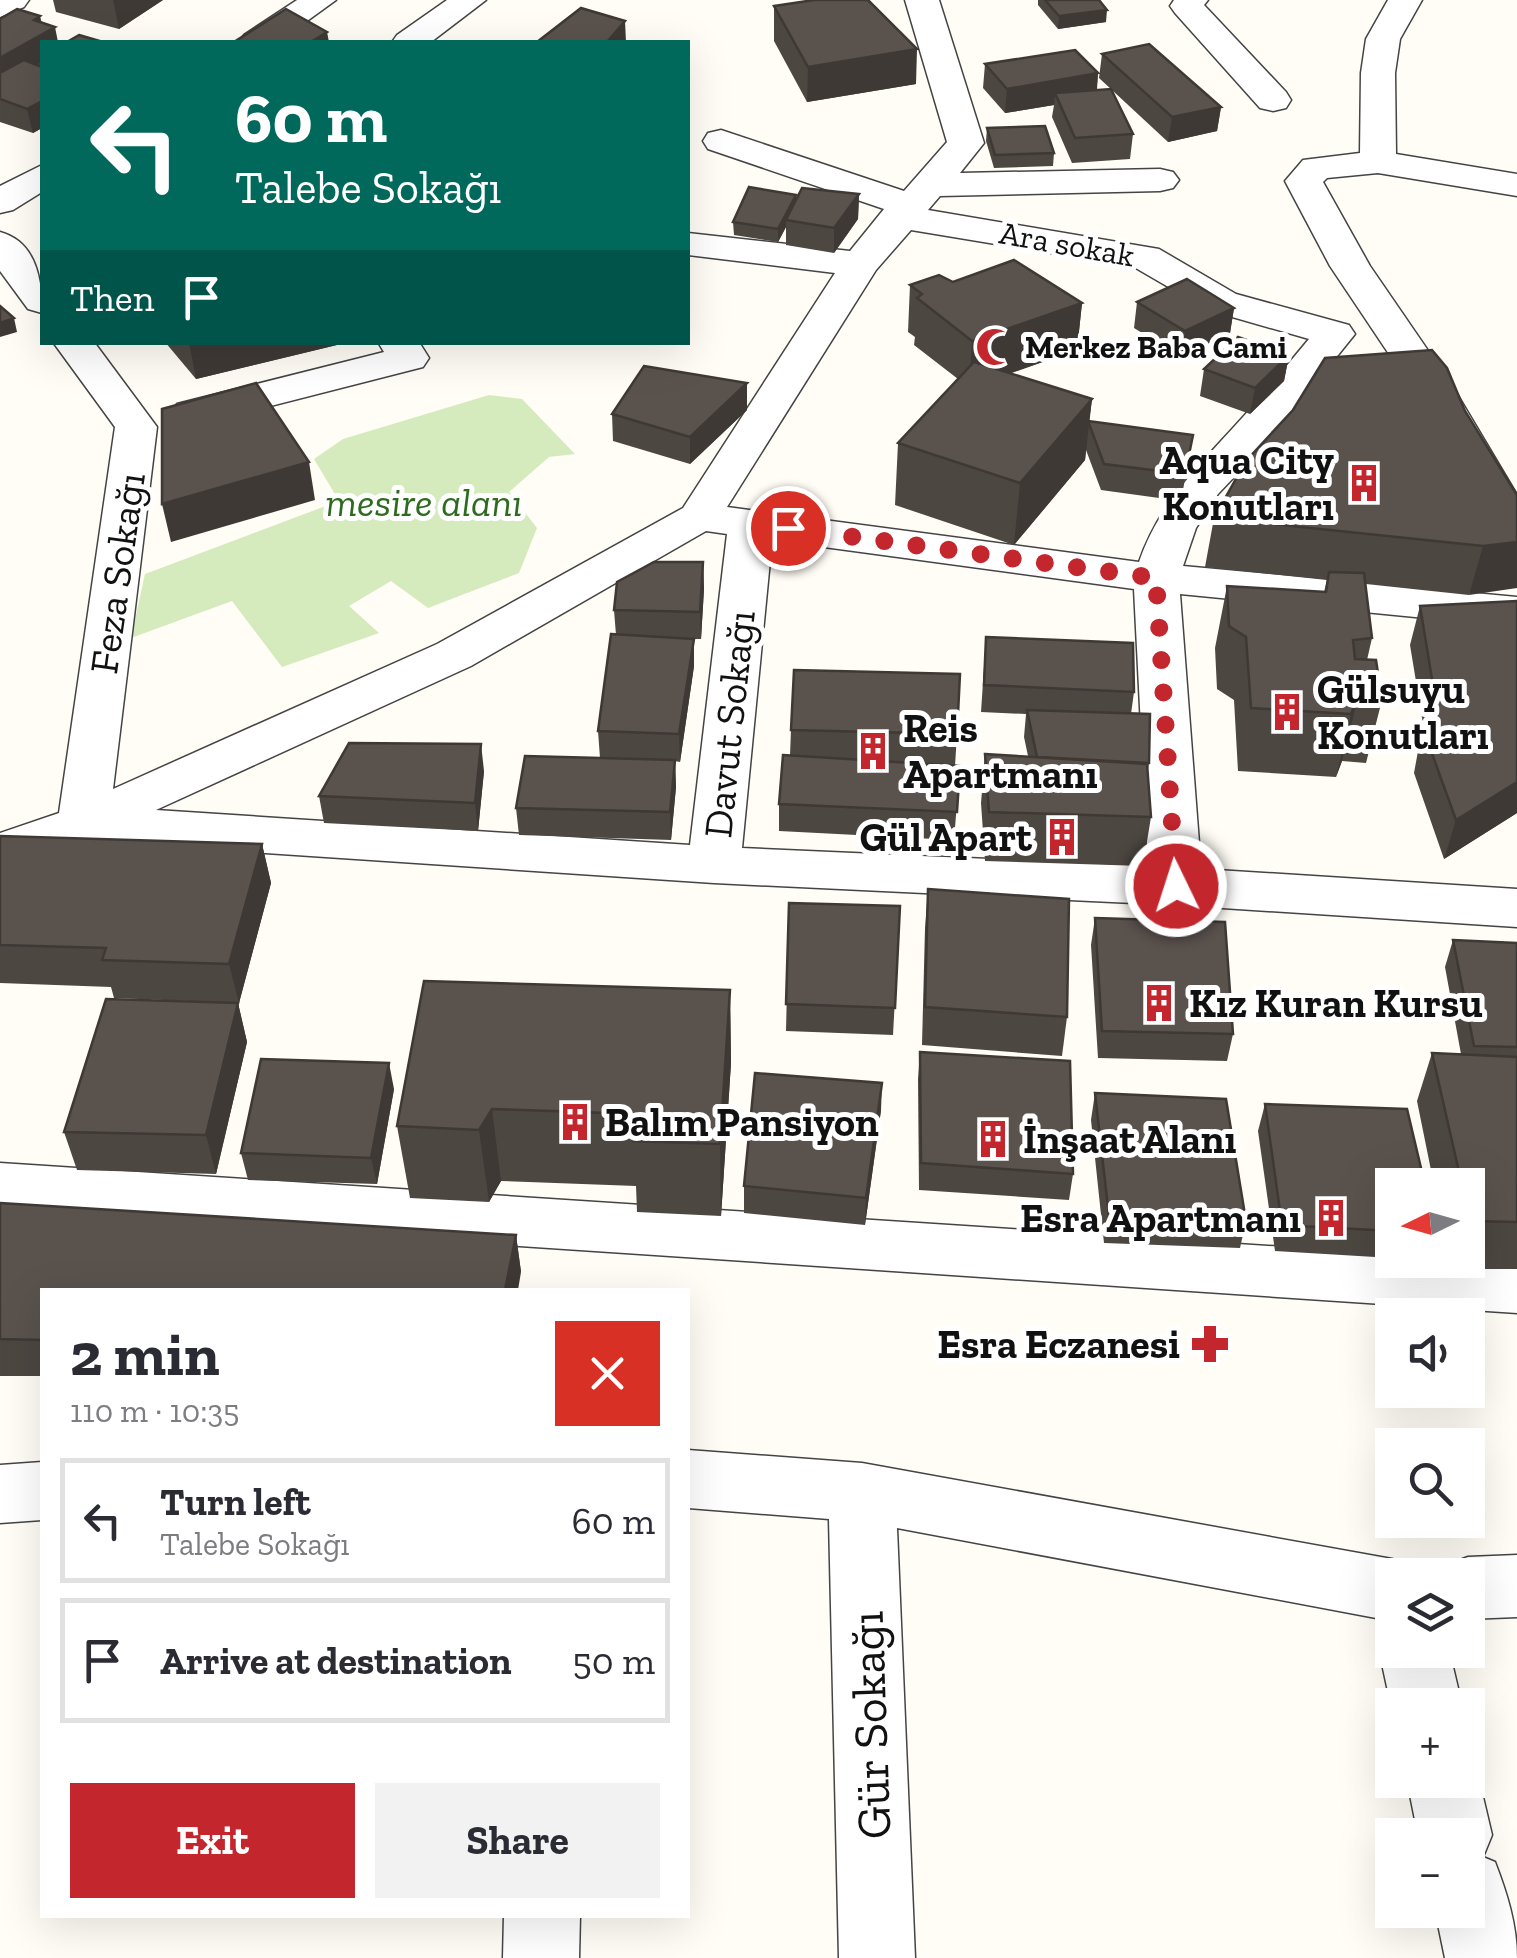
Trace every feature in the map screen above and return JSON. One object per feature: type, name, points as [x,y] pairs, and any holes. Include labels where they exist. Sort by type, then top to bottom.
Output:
[{"type":"street","points":[[0,7],[12,0]]},
{"type":"street","points":[[259,40],[319,0]]},
{"type":"street","points":[[412,40],[469,0]]},
{"type":"street","points":[[0,852],[83,823],[454,655],[699,517],[860,264],[966,143],[922,0]]},
{"type":"street","points":[[1191,0],[1187,6],[1272,100]]},
{"type":"street","points":[[1378,162],[1378,73],[1383,38],[1405,0]]},
{"type":"street","points":[[722,142],[913,202],[1160,180]]},
{"type":"street","points":[[1516,177],[1378,162],[1316,168],[1304,181],[1350,266],[1430,384],[1517,533]]},
{"type":"street","points":[[0,202],[40,177]]},
{"type":"street","name":"Ara sokak","points":[[913,202],[1145,256],[1222,302],[1335,334]]},
{"type":"street","points":[[0,244],[40,298]]},
{"type":"street","points":[[690,244],[860,264]]},
{"type":"street","points":[[1176,886],[1156,578],[1174,528],[1201,486],[1257,428],[1335,334],[1392,327]]},
{"type":"street","name":"Feza Sokağı","points":[[75,345],[136,427],[83,823]]},
{"type":"street","points":[[136,427],[408,358],[400,345]]},
{"type":"street","points":[[699,517],[1156,578],[1517,612]]},
{"type":"street","name":"Davut Sokağı","points":[[714,865],[751,522]]},
{"type":"street","points":[[83,823],[714,865],[1176,886],[1517,908]]},
{"type":"street","points":[[0,1187],[1517,1288]]},
{"type":"street","points":[[690,1479],[862,1492],[1375,1587]]},
{"type":"street","points":[[0,1494],[40,1491]]},
{"type":"street","name":"Gür Sokağı","points":[[862,1492],[877,1958]]},
{"type":"street","points":[[1485,1587],[1517,1586]]},
{"type":"street","points":[[541,1958],[542,1918]]},
{"type":"street","points":[[1476,1928],[1483,1958]]},
{"type":"green space","name":"mesire alanı","points":[[489,395],[522,399],[575,454],[549,457],[509,492],[537,528],[519,573],[428,608],[391,581],[349,606],[379,633],[282,667],[232,601],[131,638],[145,574],[339,501],[314,459],[343,439]]},
{"type":"building","points":[[814,0],[868,0],[917,49],[808,67],[774,6]]},
{"type":"building","points":[[1045,0],[1099,0],[1107,10],[1059,16]]},
{"type":"building","points":[[581,8],[625,21],[609,40],[540,40]]},
{"type":"building","points":[[17,9],[40,16],[34,20],[55,27],[0,58],[0,19]]},
{"type":"building","points":[[286,9],[327,32],[314,40],[237,40]]},
{"type":"building","points":[[79,35],[96,40],[70,40]]},
{"type":"building","points":[[1149,44],[1221,107],[1172,117],[1102,54]]},
{"type":"building","points":[[1075,50],[1098,73],[1007,89],[985,64]]},
{"type":"building","points":[[24,60],[40,66],[40,102],[27,109],[0,99],[0,73]]},
{"type":"building","points":[[1111,89],[1133,134],[1075,138],[1055,93]]},
{"type":"building","points":[[1045,126],[1054,153],[995,155],[987,128]]},
{"type":"building","points":[[749,187],[796,195],[778,229],[733,222]]},
{"type":"building","points":[[802,188],[859,194],[834,228],[786,220]]},
{"type":"building","points":[[1014,260],[1082,303],[972,341],[917,298],[922,294],[910,285],[939,275],[953,282]]},
{"type":"building","points":[[1187,279],[1234,308],[1185,331],[1137,302]]},
{"type":"building","points":[[0,306],[14,318],[0,323]]},
{"type":"building","points":[[1238,337],[1289,355],[1255,388],[1204,369]]},
{"type":"building","name":"Aqua City Konutları","points":[[1432,350],[1447,368],[1465,411],[1517,495],[1517,542],[1483,546],[1214,518],[1246,461],[1293,410],[1325,358]]},
{"type":"building","points":[[974,362],[1092,399],[1020,483],[898,443]]},
{"type":"building","points":[[644,366],[747,383],[690,437],[612,414]]},
{"type":"building","points":[[256,383],[309,462],[162,504],[162,409]]},
{"type":"building","points":[[1088,421],[1193,435],[1185,474],[1104,464]]},
{"type":"building","points":[[654,562],[703,562],[700,612],[614,610],[617,582]]},
{"type":"building","points":[[1329,572],[1364,573],[1372,638],[1353,640],[1355,659],[1376,660],[1382,700],[1358,698],[1351,714],[1251,708],[1246,637],[1229,626],[1227,586],[1326,592]]},
{"type":"building","points":[[1517,601],[1517,782],[1456,820],[1425,734],[1433,685],[1420,606]]},
{"type":"building","points":[[611,634],[694,639],[679,734],[598,731]]},
{"type":"building","points":[[986,637],[1133,643],[1134,692],[984,685]]},
{"type":"building","points":[[794,670],[960,674],[957,734],[791,730]]},
{"type":"building","points":[[1027,710],[1150,714],[1149,763],[1037,757]]},
{"type":"building","points":[[349,743],[481,744],[475,803],[319,796]]},
{"type":"building","points":[[985,754],[1147,764],[1151,817],[989,812]]},
{"type":"building","points":[[783,755],[960,766],[957,812],[779,804]]},
{"type":"building","points":[[525,756],[675,760],[670,812],[516,808]]},
{"type":"building","points":[[0,836],[262,844],[229,964],[102,960],[106,948],[0,945]]},
{"type":"building","points":[[928,889],[1069,899],[1067,1017],[925,1007]]},
{"type":"building","points":[[789,903],[900,906],[895,1008],[786,1004]]},
{"type":"building","name":"Kız Kuran Kursu","points":[[1095,918],[1225,922],[1233,1034],[1102,1031]]},
{"type":"building","points":[[1453,940],[1517,943],[1517,1047],[1474,1046]]},
{"type":"building","points":[[424,981],[730,990],[720,1144],[633,1141],[636,1114],[492,1109],[479,1130],[397,1126]]},
{"type":"building","points":[[106,999],[238,1003],[206,1135],[64,1132]]},
{"type":"building","name":"İnşaat Alanı","points":[[920,1052],[1070,1061],[1073,1174],[921,1163]]},
{"type":"building","points":[[1432,1053],[1517,1057],[1517,1222],[1485,1221],[1485,1168],[1458,1168]]},
{"type":"building","points":[[261,1059],[389,1063],[371,1158],[241,1153]]},
{"type":"building","points":[[755,1073],[882,1083],[866,1198],[744,1186]]},
{"type":"building","points":[[1095,1093],[1226,1099],[1246,1221],[1109,1216]]},
{"type":"building","name":"Esra Apartmanı","points":[[1265,1104],[1407,1109],[1421,1168],[1375,1168],[1375,1230],[1282,1225]]},
{"type":"building","points":[[0,1203],[516,1235],[505,1288],[40,1288],[40,1340],[0,1339]]},
{"type":"place","name":"Merkez Baba Cami","points":[[995,347]]},
{"type":"place","name":"Aqua City Konutları","points":[[1364,483]]},
{"type":"place","name":"Gülsuyu Konutları","points":[[1287,712]]},
{"type":"place","name":"Reis Apartmanı","points":[[873,751]]},
{"type":"place","name":"Gül Apart","points":[[1062,837]]},
{"type":"place","name":"Kız Kuran Kursu","points":[[1159,1003]]},
{"type":"place","name":"Balım Pansiyon","points":[[575,1122]]},
{"type":"place","name":"İnşaat Alanı","points":[[993,1139]]},
{"type":"place","name":"Esra Apartmanı","points":[[1331,1218]]},
{"type":"place","name":"Esra Eczanesi","points":[[1210,1344]]},
{"type":"route","points":[[788,528],[1156,578],[1176,886]]}]
